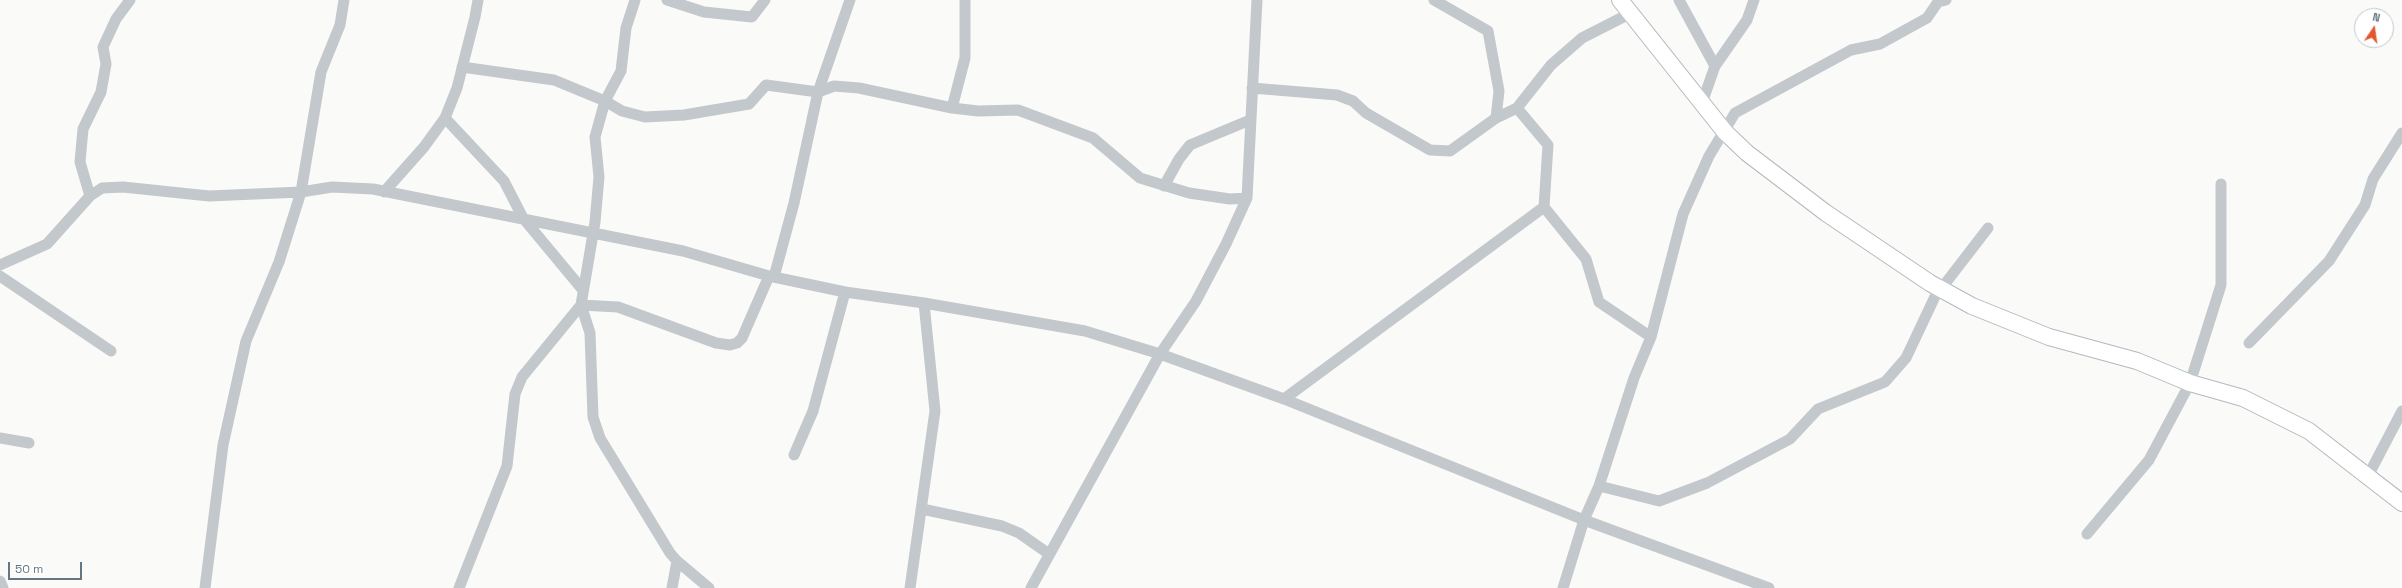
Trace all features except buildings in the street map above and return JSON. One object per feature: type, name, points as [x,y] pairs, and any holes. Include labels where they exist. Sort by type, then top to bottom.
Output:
[{"type":"street","points":[[90,196],[80,162],[83,129],[101,92],[106,64],[103,47],[116,19],[130,0]]},
{"type":"street","points":[[205,588],[223,445],[246,341],[280,262],[301,192],[321,72],[340,25],[344,0]]},
{"type":"street","points":[[384,192],[424,147],[445,118],[457,88],[478,0]]},
{"type":"street","points":[[634,0],[626,28],[621,71],[605,101],[595,136],[599,176],[592,234],[582,289],[581,305],[590,333],[593,417],[600,438],[677,561],[709,588]]},
{"type":"street","points":[[667,0],[704,12],[752,17],[765,0]]},
{"type":"street","points":[[581,305],[618,307],[716,343],[730,345],[737,343],[742,338],[771,276],[794,203],[818,92],[850,0]]},
{"type":"street","points":[[952,108],[964,58],[965,0]]},
{"type":"street","points":[[1031,588],[1160,354],[1196,301],[1226,244],[1247,198],[1257,0]]},
{"type":"street","points":[[1434,0],[1488,31],[1499,91],[1496,118]]},
{"type":"street","points":[[1620,0],[1725,132],[1747,153],[1826,213],[1939,288],[1972,306],[2049,337],[2137,361],[2190,383],[2243,398],[2309,431],[2402,503]]},
{"type":"street","points":[[1679,0],[1715,66]]},
{"type":"street","points":[[1702,103],[1715,66],[1746,20],[1754,0]]},
{"type":"street","points":[[1563,588],[1584,520],[1599,486],[1634,378],[1651,337],[1683,214],[1709,156],[1725,132],[1735,113],[1756,100],[1851,50],[1880,44],[1927,18],[1938,2],[1946,0]]},
{"type":"street","points":[[1252,88],[1308,92],[1348,99],[1366,113],[1430,150],[1450,151],[1496,118],[1517,108],[1551,65],[1582,38],[1631,13]]},
{"type":"street","points":[[462,67],[554,80],[605,101],[622,111],[645,117],[684,116],[749,104],[766,85],[818,92],[834,86],[859,88],[952,108],[978,111],[1018,110],[1093,138],[1140,178],[1189,193],[1230,199],[1247,198]]},
{"type":"street","points":[[1517,108],[1548,145],[1544,207],[1586,259],[1599,302],[1651,337]]},
{"type":"street","points":[[445,118],[504,181],[523,218],[582,289]]},
{"type":"street","points":[[1164,186],[1179,159],[1190,145],[1250,120]]},
{"type":"street","points":[[2249,343],[2329,261],[2365,205],[2373,179],[2402,133]]},
{"type":"street","points":[[2088,534],[2149,460],[2190,383],[2221,285],[2221,184]]},
{"type":"street","points":[[0,264],[47,244],[90,196],[102,188],[123,187],[209,196],[301,192],[332,187],[384,192],[523,218],[592,234],[683,251],[771,276],[845,292],[924,303],[1085,331],[1160,354],[1284,399],[1584,520],[1770,588]]},
{"type":"street","points":[[1284,399],[1544,207]]},
{"type":"street","points":[[1599,486],[1659,501],[1707,483],[1790,439],[1818,409],[1885,382],[1906,358],[1939,288],[1941,289],[1988,228]]},
{"type":"street","points":[[0,276],[111,351]]},
{"type":"street","points":[[794,455],[813,411],[845,292]]},
{"type":"street","points":[[910,588],[935,410],[924,303]]},
{"type":"street","points":[[459,588],[507,466],[515,394],[522,377],[581,305]]},
{"type":"street","points":[[2368,476],[2402,411]]},
{"type":"street","points":[[0,438],[28,443]]},
{"type":"street","points":[[922,509],[1002,526],[1019,533],[1049,554]]},
{"type":"street","points":[[672,588],[677,561]]},
{"type":"street","points":[[0,581],[3,588]]}]
